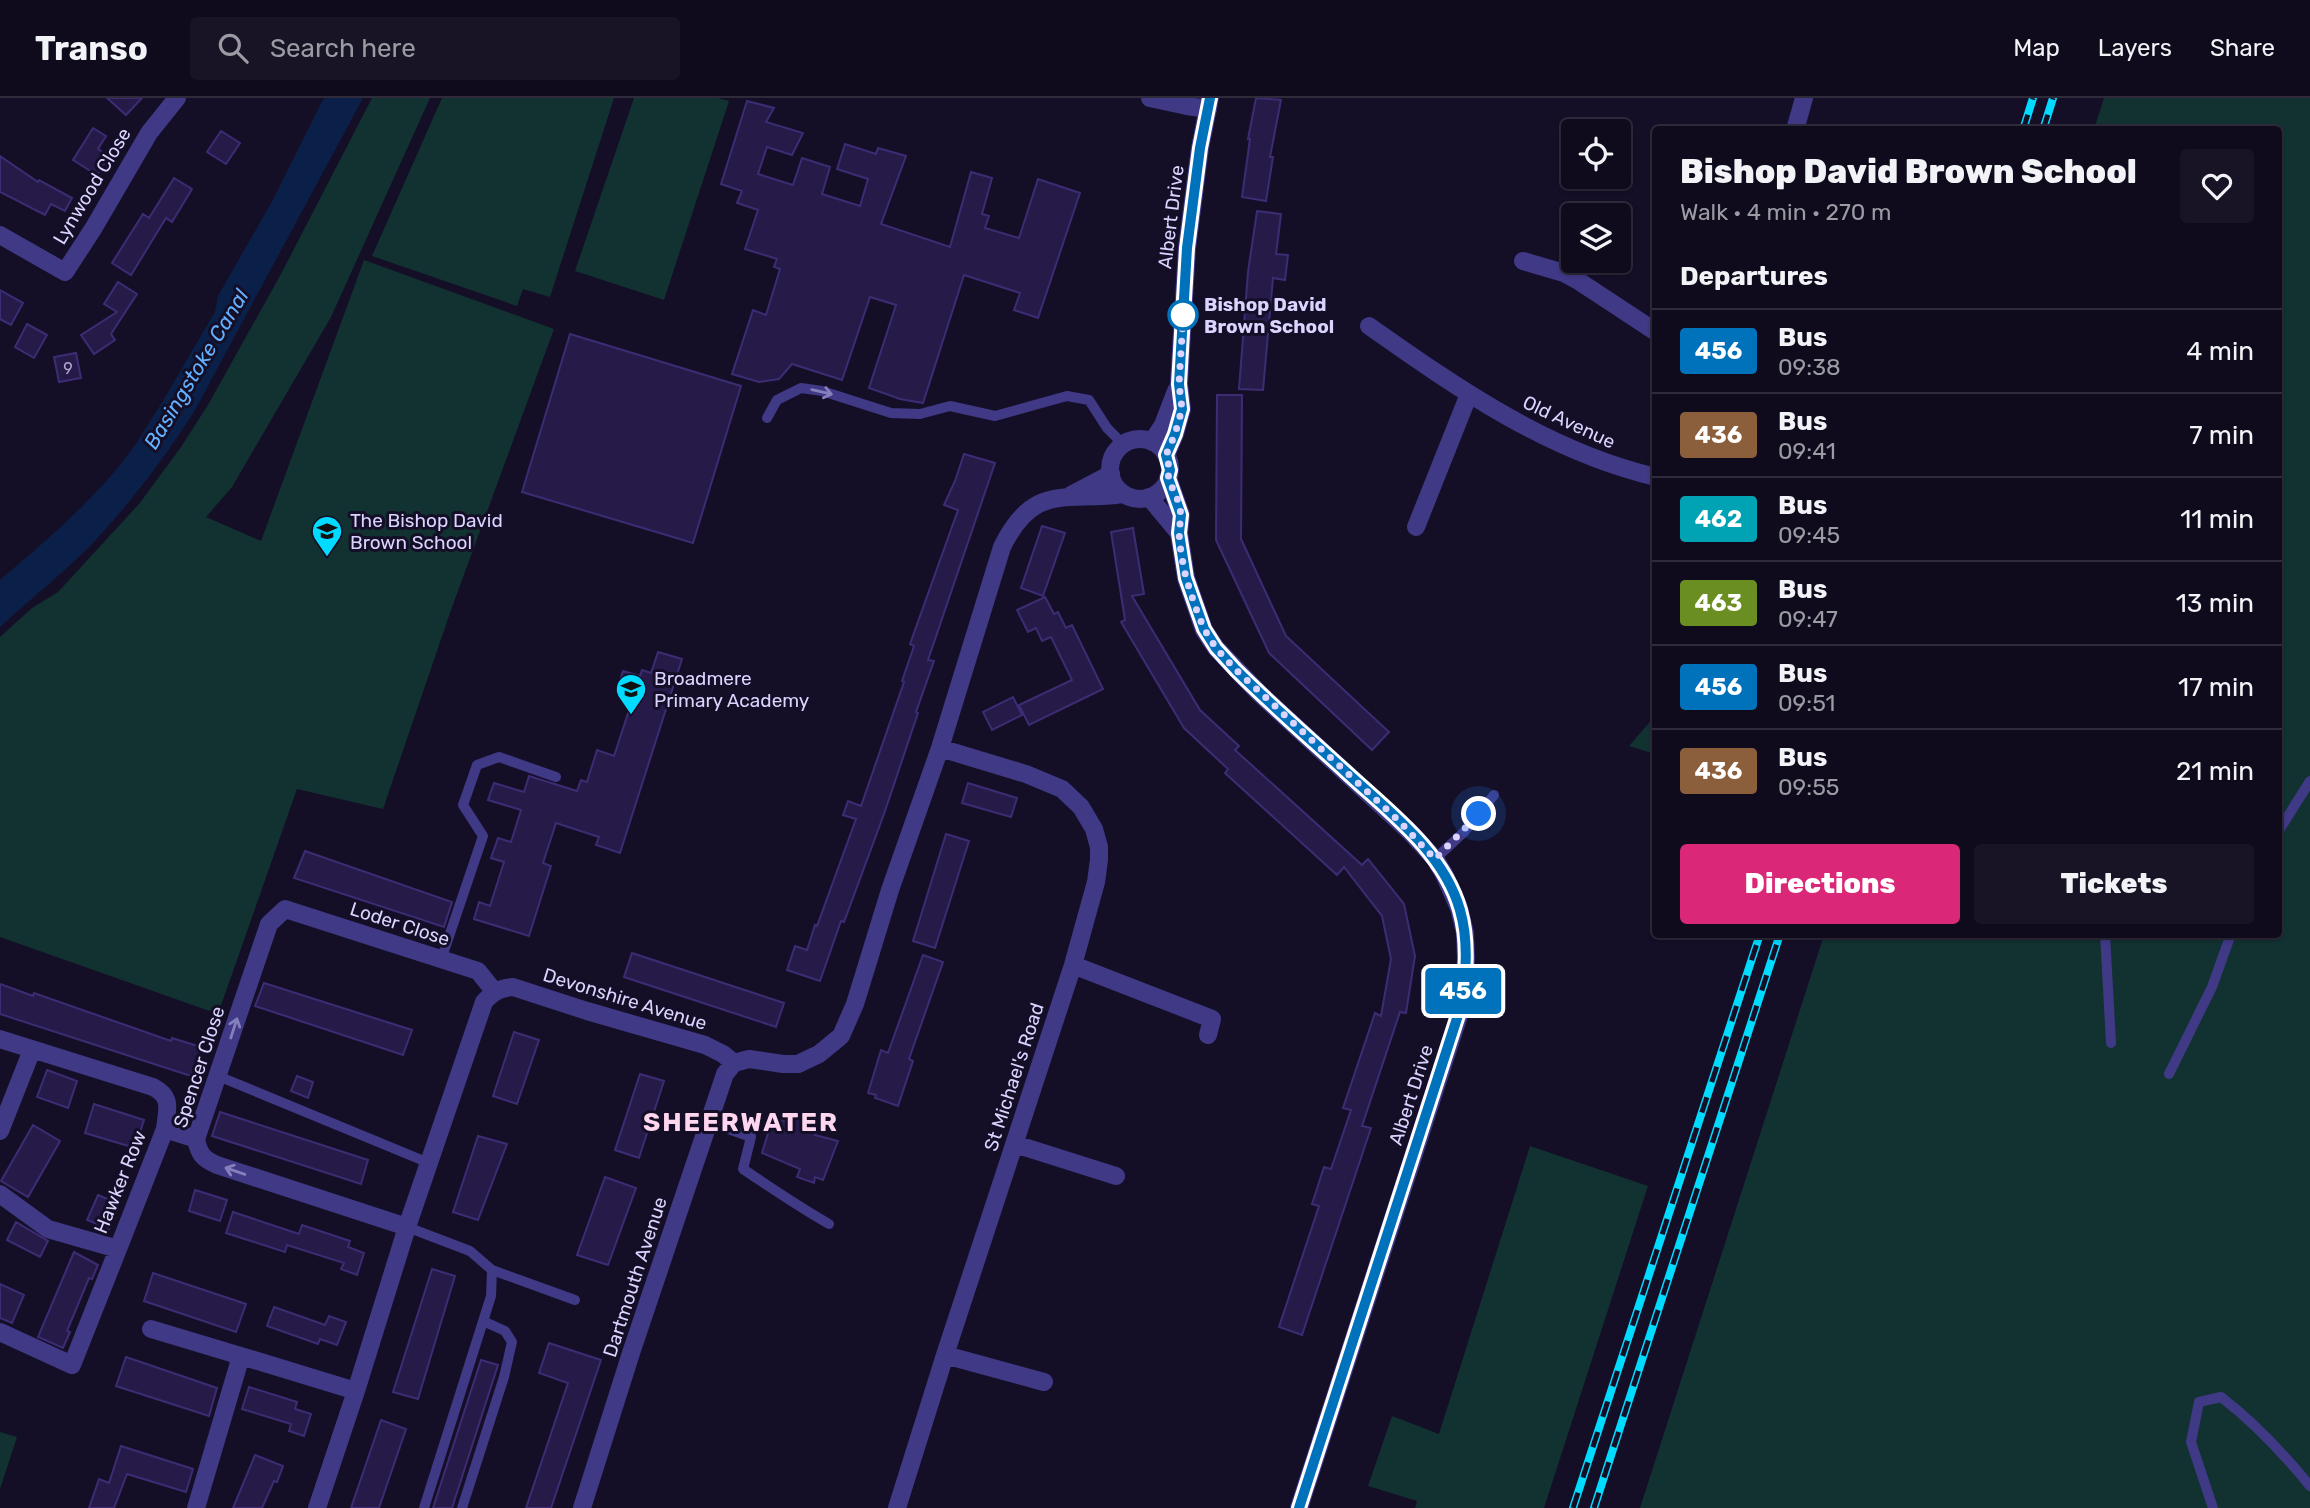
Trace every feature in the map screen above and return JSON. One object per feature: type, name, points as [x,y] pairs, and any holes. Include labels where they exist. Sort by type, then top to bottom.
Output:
[{"type":"street","name":"Lynwood Close","points":[[0,235],[65,272],[149,133],[177,98]]},
{"type":"street","points":[[1150,98],[1209,103]]},
{"type":"street","points":[[1796,126],[1804,98]]},
{"type":"street","name":"Albert Drive","points":[[1166,455],[1182,409],[1179,384],[1187,248],[1209,103]]},
{"type":"street","points":[[1523,261],[1561,272]]},
{"type":"street","points":[[1564,273],[1652,330]]},
{"type":"street","name":"Old Avenue","points":[[1369,326],[1469,394],[1538,433],[1616,467],[1652,476]]},
{"type":"street","name":"Albert Drive","points":[[1152,442],[1163,425],[1179,384]]},
{"type":"street","points":[[1416,527],[1469,394]]},
{"type":"street","points":[[1071,495],[1097,497],[1123,494],[1136,498],[1149,497],[1161,490],[1170,470],[1166,455],[1160,447],[1142,439],[1132,440],[1115,452],[1111,474],[1123,494]]},
{"type":"street","points":[[734,1063],[749,1059],[798,1064],[819,1054],[841,1036],[855,1004],[890,890],[940,748],[1003,547],[1014,524],[1032,507],[1071,495],[1111,474]]},
{"type":"street","name":"Albert Drive","points":[[1168,478],[1181,515],[1179,533],[1186,578],[1204,629],[1216,648],[1259,693],[1394,816],[1435,859],[1459,908],[1465,933],[1466,960],[1461,1006],[1299,1508]]},
{"type":"street","points":[[1149,497],[1179,533]]},
{"type":"street","name":"St Michael's Road","points":[[897,1508],[944,1355],[1073,965],[1098,871],[1098,847],[1094,829],[1074,799],[1056,785],[940,748]]},
{"type":"street","name":"Loder Close","points":[[285,909],[478,971],[494,991]]},
{"type":"street","name":"Spencer Close","points":[[285,909],[269,923],[196,1139],[199,1153],[206,1160],[272,1184],[407,1227]]},
{"type":"street","points":[[1073,965],[1212,1019],[1208,1035]]},
{"type":"street","name":"Devonshire Avenue","points":[[494,991],[513,987],[705,1045],[734,1063]]},
{"type":"street","points":[[317,1508],[407,1227],[484,1002],[494,991]]},
{"type":"street","points":[[0,1039],[162,1092],[168,1104],[165,1129],[196,1139]]},
{"type":"street","points":[[0,1131],[32,1050]]},
{"type":"street","name":"Dartmouth Avenue","points":[[582,1508],[708,1122],[725,1074],[734,1063]]},
{"type":"street","name":"Hawker Row","points":[[0,1194],[48,1229],[118,1249],[165,1129]]},
{"type":"street","points":[[1015,1144],[1116,1177]]},
{"type":"street","points":[[0,1332],[72,1365],[118,1249]]},
{"type":"street","points":[[151,1329],[356,1391]]},
{"type":"street","points":[[944,1355],[1044,1382]]},
{"type":"street","points":[[196,1508],[241,1356]]},
{"type":"lane","points":[[767,418],[777,400],[801,388],[822,391],[891,413],[920,414],[950,406],[995,416],[1067,396],[1089,400],[1107,428],[1123,444]]},
{"type":"lane","points":[[442,960],[483,836],[463,805],[477,765],[499,757],[555,778]]},
{"type":"lane","points":[[2282,826],[2310,781]]},
{"type":"lane","points":[[1435,859],[1464,832],[1494,795]]},
{"type":"lane","points":[[2105,938],[2111,1043]]},
{"type":"lane","points":[[2169,1074],[2212,987],[2230,938]]},
{"type":"lane","points":[[218,1076],[429,1163]]},
{"type":"lane","points":[[708,1122],[751,1138],[743,1169],[829,1224]]},
{"type":"lane","points":[[407,1227],[470,1251],[492,1270],[575,1300]]},
{"type":"lane","points":[[424,1508],[484,1321],[491,1296],[492,1270]]},
{"type":"lane","points":[[462,1508],[504,1377],[512,1342],[505,1331],[484,1321]]},
{"type":"lane","points":[[2213,1508],[2191,1442],[2199,1402],[2221,1397],[2279,1449],[2310,1486]]},
{"type":"green space","points":[[372,98],[430,98],[331,317],[232,487],[206,517],[261,541],[364,260],[554,329],[451,610],[383,809],[297,789],[218,1014],[0,937],[0,637],[32,608],[58,592],[139,504],[181,447],[208,405],[281,274]]},
{"type":"green space","points":[[442,98],[614,98],[550,297],[523,289],[517,306],[372,256]]},
{"type":"green space","points":[[634,98],[718,98],[729,101],[664,300],[575,271]]},
{"type":"green space","points":[[2104,98],[2310,98],[2310,1508],[1640,1508],[1823,938],[2282,938],[2282,126],[2095,126]]},
{"type":"green space","points":[[1652,719],[1652,753],[1629,746]]},
{"type":"green space","points":[[1530,1146],[1648,1186],[1544,1508],[1415,1508],[1417,1501],[1368,1486],[1392,1416],[1439,1434]]},
{"type":"green space","points":[[0,1432],[17,1437],[0,1489]]},
{"type":"water","name":"Basingstoke Canal","points":[[324,98],[363,98],[195,410],[145,481],[104,531],[0,627],[0,580],[90,498],[137,442],[215,312],[218,296],[274,198]]},
{"type":"building","points":[[107,98],[142,98],[126,115]]},
{"type":"building","points":[[1256,98],[1281,100],[1270,157],[1273,157],[1266,201],[1242,197],[1248,139]]},
{"type":"building","points":[[747,101],[774,108],[766,122],[803,133],[792,155],[767,147],[758,174],[793,185],[802,158],[830,167],[822,194],[860,206],[868,179],[837,169],[845,144],[876,154],[878,148],[906,156],[881,224],[950,247],[971,172],[992,178],[982,214],[989,216],[985,228],[1019,238],[1038,179],[1080,193],[1038,318],[1014,310],[1020,293],[964,275],[923,403],[900,399],[869,388],[896,305],[870,297],[842,380],[792,364],[779,379],[759,382],[732,374],[753,310],[766,315],[780,269],[774,267],[777,259],[745,249],[758,210],[737,203],[742,191],[721,184]]},
{"type":"building","points":[[93,128],[106,136],[98,149],[109,156],[97,175],[73,160]]},
{"type":"building","points":[[221,131],[240,143],[226,164],[207,152]]},
{"type":"building","points":[[0,156],[38,182],[39,180],[72,198],[65,211],[51,204],[45,215],[0,192]]},
{"type":"building","points":[[174,178],[192,189],[172,222],[166,218],[131,275],[112,263],[143,214],[149,218]]},
{"type":"building","points":[[1257,211],[1281,214],[1276,254],[1288,255],[1285,280],[1273,278],[1263,390],[1239,389],[1248,272]]},
{"type":"building","points":[[118,282],[137,294],[111,334],[115,340],[94,354],[81,335],[117,312],[104,304]]},
{"type":"building","points":[[0,290],[23,303],[11,325],[0,319]]},
{"type":"building","points":[[27,324],[47,335],[34,358],[15,347]]},
{"type":"building","points":[[570,334],[741,386],[693,543],[522,492]]},
{"type":"building","points":[[76,353],[81,378],[59,382],[54,357]]},
{"type":"building","points":[[1217,395],[1242,395],[1241,539],[1286,636],[1389,732],[1372,750],[1269,653],[1216,540]]},
{"type":"building","points":[[964,454],[995,463],[928,660],[934,661],[884,814],[820,981],[787,970],[795,946],[807,950],[815,925],[817,926],[856,819],[843,815],[848,801],[861,806],[904,682],[902,681],[914,646],[910,644],[958,510],[944,505]]},
{"type":"building","points":[[1042,526],[1065,533],[1043,596],[1021,588]]},
{"type":"building","points":[[1133,528],[1144,594],[1132,596],[1200,710],[1239,746],[1235,750],[1362,865],[1368,859],[1404,904],[1415,956],[1406,1013],[1400,1012],[1362,1126],[1371,1128],[1302,1335],[1279,1327],[1319,1206],[1312,1204],[1324,1167],[1331,1169],[1351,1110],[1343,1108],[1375,1013],[1381,1016],[1391,959],[1382,916],[1344,867],[1337,875],[1225,773],[1228,769],[1184,728],[1121,622],[1125,620],[1111,532]]},
{"type":"building","points":[[1045,597],[1054,614],[1058,612],[1066,628],[1072,625],[1103,689],[1029,725],[1019,705],[1072,680],[1051,637],[1042,641],[1036,628],[1028,632],[1017,610]]},
{"type":"building","points":[[658,652],[682,659],[620,853],[596,845],[599,837],[556,823],[543,863],[551,866],[529,936],[474,919],[479,902],[490,906],[504,862],[491,858],[498,838],[511,842],[521,810],[488,800],[494,783],[524,792],[529,776],[577,791],[581,780],[587,782],[597,750],[614,756],[634,695],[617,690],[623,671],[640,676],[642,670],[651,673]]},
{"type":"building","points":[[1013,697],[1022,715],[992,730],[983,712]]},
{"type":"building","points":[[968,783],[1017,798],[1011,817],[962,803]]},
{"type":"building","points":[[946,834],[969,841],[935,948],[913,941]]},
{"type":"building","points":[[305,851],[452,902],[444,927],[294,878]]},
{"type":"building","points":[[632,953],[784,1003],[776,1027],[624,977]]},
{"type":"building","points":[[923,955],[943,962],[909,1059],[913,1061],[898,1106],[868,1093],[881,1050],[888,1053]]},
{"type":"building","points":[[264,983],[412,1030],[403,1055],[255,1006]]},
{"type":"building","points":[[0,984],[33,996],[34,993],[171,1041],[172,1038],[204,1048],[194,1077],[0,1014]]},
{"type":"building","points":[[514,1032],[539,1040],[517,1104],[493,1096]]},
{"type":"building","points":[[47,1070],[77,1081],[68,1108],[37,1097]]},
{"type":"building","points":[[640,1074],[664,1081],[639,1158],[615,1150]]},
{"type":"building","points":[[297,1076],[313,1082],[308,1098],[291,1091]]},
{"type":"building","points":[[94,1104],[144,1120],[135,1148],[85,1133]]},
{"type":"building","points":[[220,1112],[368,1160],[361,1184],[212,1136]]},
{"type":"building","points":[[786,1112],[819,1126],[815,1135],[838,1141],[823,1180],[815,1177],[814,1183],[797,1177],[800,1169],[762,1153],[773,1117],[784,1121]]},
{"type":"building","points":[[33,1125],[60,1141],[28,1197],[1,1181]]},
{"type":"building","points":[[478,1136],[507,1144],[478,1220],[453,1212]]},
{"type":"building","points":[[605,1177],[636,1188],[608,1265],[577,1255]]},
{"type":"building","points":[[195,1190],[227,1200],[220,1221],[189,1211]]},
{"type":"building","points":[[98,1195],[119,1204],[109,1229],[87,1220]]},
{"type":"building","points":[[233,1212],[299,1234],[302,1225],[350,1241],[348,1247],[364,1253],[357,1275],[341,1269],[344,1263],[287,1245],[285,1252],[226,1233]]},
{"type":"building","points":[[16,1222],[48,1241],[40,1257],[7,1240]]},
{"type":"building","points":[[74,1252],[98,1265],[92,1279],[89,1278],[67,1331],[70,1332],[63,1348],[38,1337]]},
{"type":"building","points":[[432,1269],[455,1276],[418,1399],[393,1392]]},
{"type":"building","points":[[153,1273],[246,1304],[236,1332],[144,1301]]},
{"type":"building","points":[[0,1284],[24,1295],[12,1323],[0,1318]]},
{"type":"building","points":[[274,1307],[325,1325],[329,1316],[346,1322],[337,1345],[320,1339],[318,1344],[267,1326]]},
{"type":"building","points":[[549,1343],[601,1360],[551,1508],[526,1508],[568,1383],[539,1373]]},
{"type":"building","points":[[126,1357],[217,1388],[209,1416],[116,1386]]},
{"type":"building","points":[[481,1360],[498,1365],[452,1508],[433,1508]]},
{"type":"building","points":[[249,1387],[297,1402],[295,1409],[311,1414],[304,1436],[289,1431],[291,1424],[242,1409]]},
{"type":"building","points":[[381,1420],[406,1429],[379,1508],[351,1508]]},
{"type":"building","points":[[121,1446],[193,1469],[186,1492],[127,1474],[114,1508],[89,1508],[99,1479],[109,1483]]},
{"type":"building","points":[[255,1455],[283,1466],[277,1482],[274,1481],[262,1508],[233,1508]]},
{"type":"railway","points":[[2024,126],[2033,98]]},
{"type":"railway","points":[[2044,126],[2053,98]]},
{"type":"railway","points":[[1573,1508],[1759,938]]},
{"type":"railway","points":[[1594,1508],[1779,938]]},
{"type":"bus line","name":"456","points":[[1210,98],[1200,148],[1187,248],[1179,384],[1182,409],[1166,455],[1170,470],[1168,478],[1181,515],[1179,533],[1186,578],[1204,629],[1216,648],[1259,693],[1398,820],[1435,859],[1459,908],[1465,933],[1465,981],[1461,1006],[1299,1508]]},
{"type":"place","name":"Bishop David Brown School","points":[[1183,315]]},
{"type":"place","name":"The Bishop David Brown School","points":[[327,558]]},
{"type":"place","name":"Broadmere Primary Academy","points":[[631,716]]},
{"type":"district","name":"SHEERWATER","points":[[741,1122]]},
{"type":"route","points":[[1183,315],[1184,303],[1179,384],[1182,409],[1166,455],[1170,470],[1168,478],[1181,515],[1179,533],[1186,578],[1204,629],[1216,648],[1259,693],[1398,820],[1435,859],[1479,814]]}]
